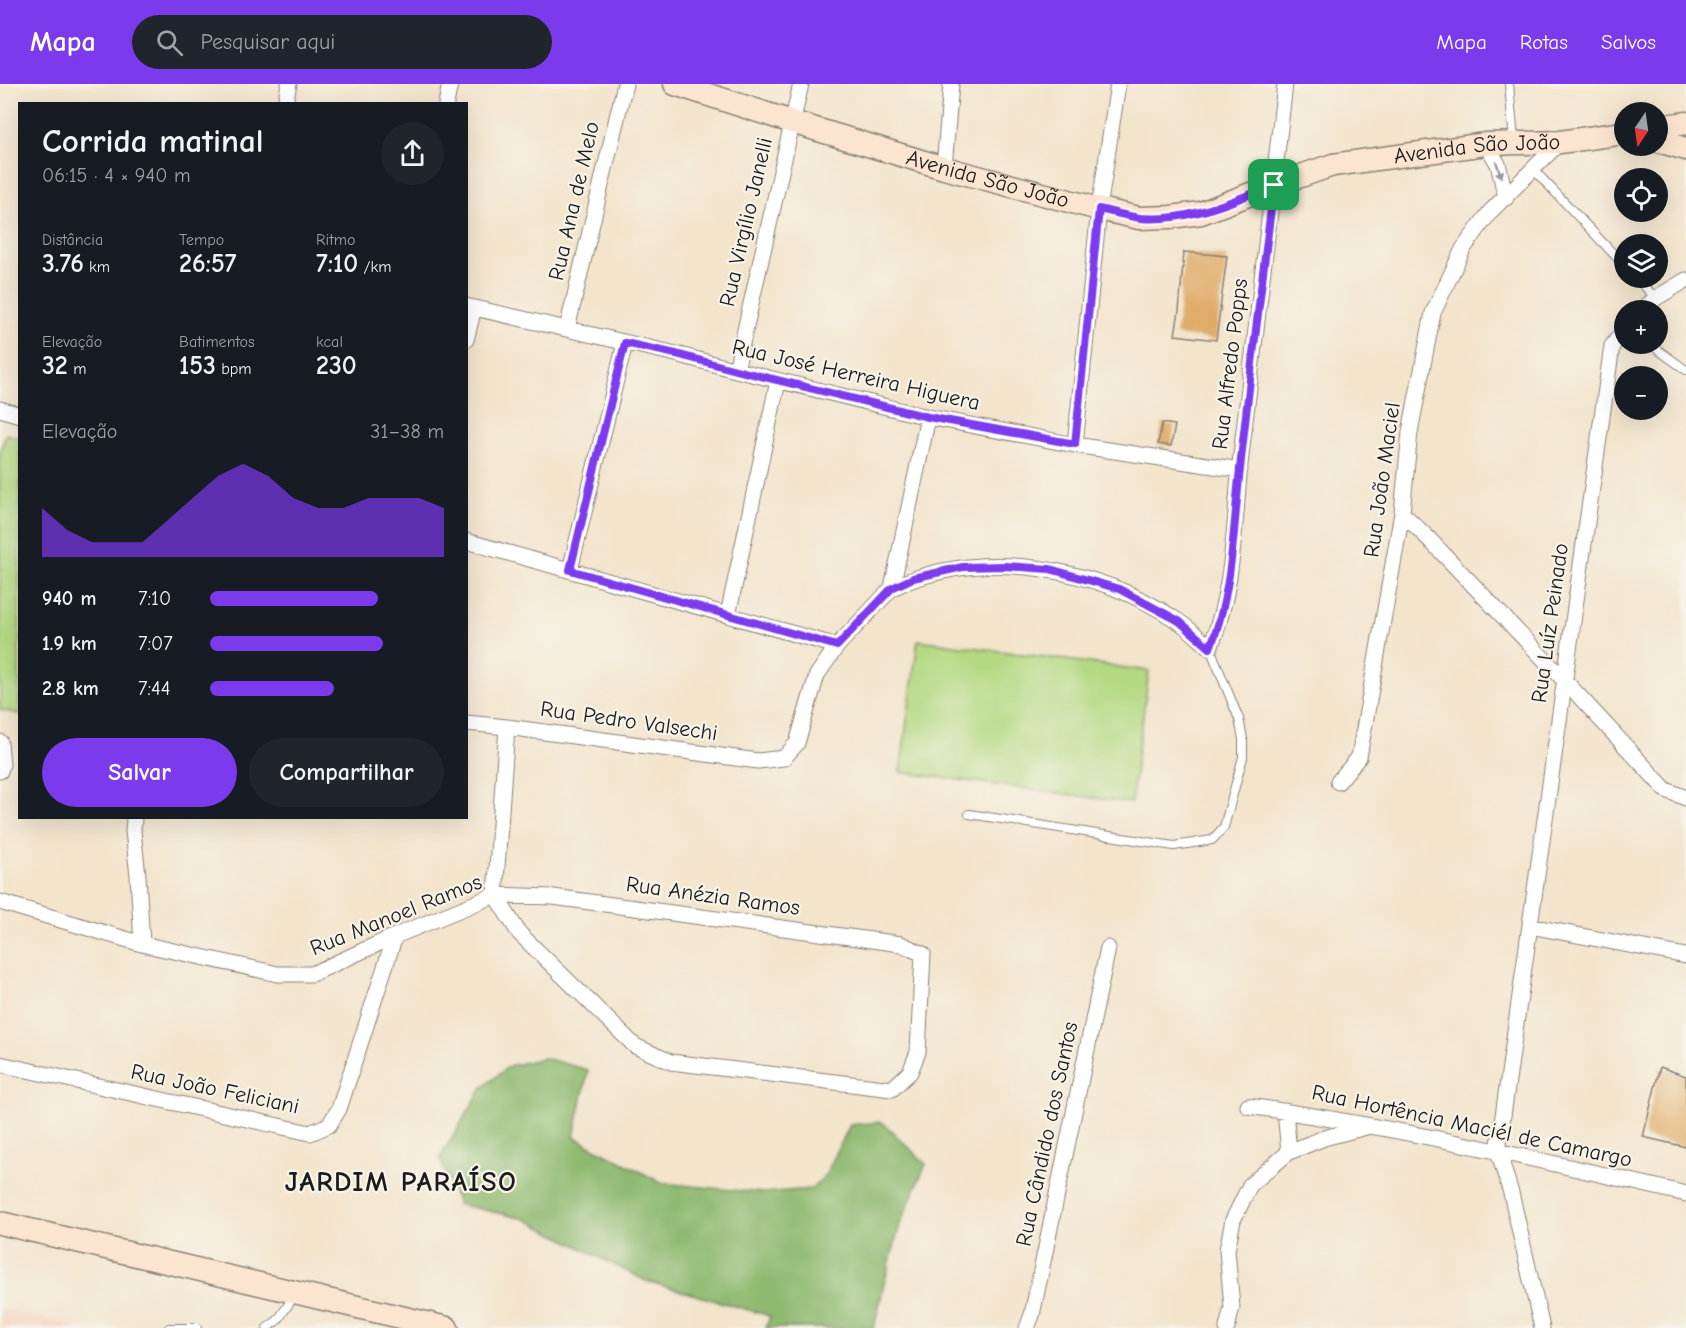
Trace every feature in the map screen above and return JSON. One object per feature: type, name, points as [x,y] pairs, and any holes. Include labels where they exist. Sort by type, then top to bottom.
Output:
[{"type":"main road","name":"Avenida São João","points":[[675,84],[944,168],[1139,218],[1201,213],[1334,165],[1486,144],[1560,142],[1614,134]]},
{"type":"main road","points":[[1668,126],[1686,123]]},
{"type":"main road","points":[[1668,144],[1686,149]]},
{"type":"main road","points":[[0,1223],[447,1328]]},
{"type":"street","points":[[285,102],[289,84]]},
{"type":"street","points":[[446,102],[450,84]]},
{"type":"street","name":"Rua Ana de Melo","points":[[567,329],[625,84]]},
{"type":"street","name":"Rua Virgílio Janelli","points":[[736,370],[801,84]]},
{"type":"street","points":[[944,168],[951,84]]},
{"type":"street","points":[[1075,444],[1099,209],[1118,84]]},
{"type":"street","name":"Rua Alfredo Popps","points":[[1210,648],[1219,626],[1229,576],[1285,84]]},
{"type":"street","name":"Rua João Maciel","points":[[1338,783],[1359,757],[1402,513],[1410,432],[1433,313],[1463,249],[1490,212],[1560,142]]},
{"type":"street","points":[[1486,144],[1498,164],[1506,198]]},
{"type":"street","points":[[1654,300],[1686,280]]},
{"type":"street","points":[[468,324],[470,307]]},
{"type":"street","name":"Rua José Herreira Higuera","points":[[470,307],[676,354],[928,417],[1075,444],[1240,470]]},
{"type":"street","points":[[570,570],[625,343]]},
{"type":"street","name":"Rua Luíz Peinado","points":[[1498,1151],[1614,344]]},
{"type":"street","points":[[728,615],[778,381]]},
{"type":"street","points":[[0,409],[18,414]]},
{"type":"street","points":[[892,588],[928,417]]},
{"type":"street","points":[[1402,513],[1666,790],[1686,798]]},
{"type":"street","points":[[468,542],[837,646],[892,588],[913,578],[963,567],[1004,566],[1050,569],[1119,589],[1179,621],[1210,648]]},
{"type":"street","name":"Rua Pedro Valsechi","points":[[468,723],[758,761],[784,758],[797,743],[817,675],[837,646]]},
{"type":"street","points":[[495,895],[507,727]]},
{"type":"street","points":[[0,742],[2,765],[0,771]]},
{"type":"street","points":[[134,819],[142,944]]},
{"type":"street","name":"Rua Manoel Ramos","points":[[0,902],[142,944],[278,974],[312,974],[395,936],[495,895],[519,933],[635,1046],[671,1062],[892,1089]]},
{"type":"street","name":"Rua Anézia Ramos","points":[[495,895],[553,897],[889,942],[901,944],[923,954],[918,1052],[910,1072],[892,1089]]},
{"type":"street","points":[[1530,926],[1686,956]]},
{"type":"street","name":"Rua João Feliciani","points":[[0,1064],[310,1133],[329,1125],[339,1109],[395,936]]},
{"type":"street","name":"Rua Cândido dos Santos","points":[[1027,1328],[1032,1315],[1108,948]]},
{"type":"street","name":"Rua Hortência Maciél de Camargo","points":[[1248,1106],[1372,1126],[1498,1151],[1686,1194]]},
{"type":"street","points":[[1285,1111],[1289,1152]]},
{"type":"street","points":[[1227,1328],[1232,1307],[1227,1250],[1233,1220],[1250,1185],[1289,1152],[1323,1138],[1372,1126]]},
{"type":"street","points":[[1498,1151],[1542,1328]]},
{"type":"lane","points":[[1509,84],[1514,143]]},
{"type":"lane","points":[[1533,169],[1614,254]]},
{"type":"lane","points":[[1646,288],[1656,298]]},
{"type":"lane","points":[[1664,354],[1686,370]]},
{"type":"lane","points":[[969,814],[1173,846],[1212,840],[1224,827],[1243,757],[1243,748],[1239,719],[1210,648]]},
{"type":"lane","points":[[267,1328],[278,1320],[297,1292]]},
{"type":"lane","points":[[169,1328],[197,1328]]},
{"type":"shaded area","points":[[0,1309],[85,1328],[0,1328]]},
{"type":"green space","points":[[6,434],[18,437],[18,714],[0,710],[0,453]]},
{"type":"green space","points":[[918,640],[1149,671],[1131,803],[900,772]]},
{"type":"green space","points":[[544,1058],[588,1070],[574,1137],[662,1183],[763,1193],[812,1189],[826,1174],[850,1125],[882,1122],[926,1164],[900,1224],[874,1328],[766,1328],[770,1316],[646,1281],[525,1219],[458,1204],[440,1158],[482,1088],[509,1066]]},
{"type":"building","points":[[1184,252],[1227,256],[1216,340],[1175,335]]},
{"type":"building","points":[[1162,423],[1175,425],[1171,446],[1158,444]]},
{"type":"building","points":[[1660,1067],[1686,1076],[1686,1147],[1643,1137]]},
{"type":"district","name":"JARDIM PARAÍSO","points":[[401,1182]]},
{"type":"route","points":[[1274,185],[1229,576],[1219,626],[1210,648],[1179,621],[1119,589],[1050,569],[1004,566],[963,567],[913,578],[892,588],[837,646],[570,570],[625,343],[928,417],[1075,444],[1099,209],[1139,218],[1201,213],[1274,185]]}]
